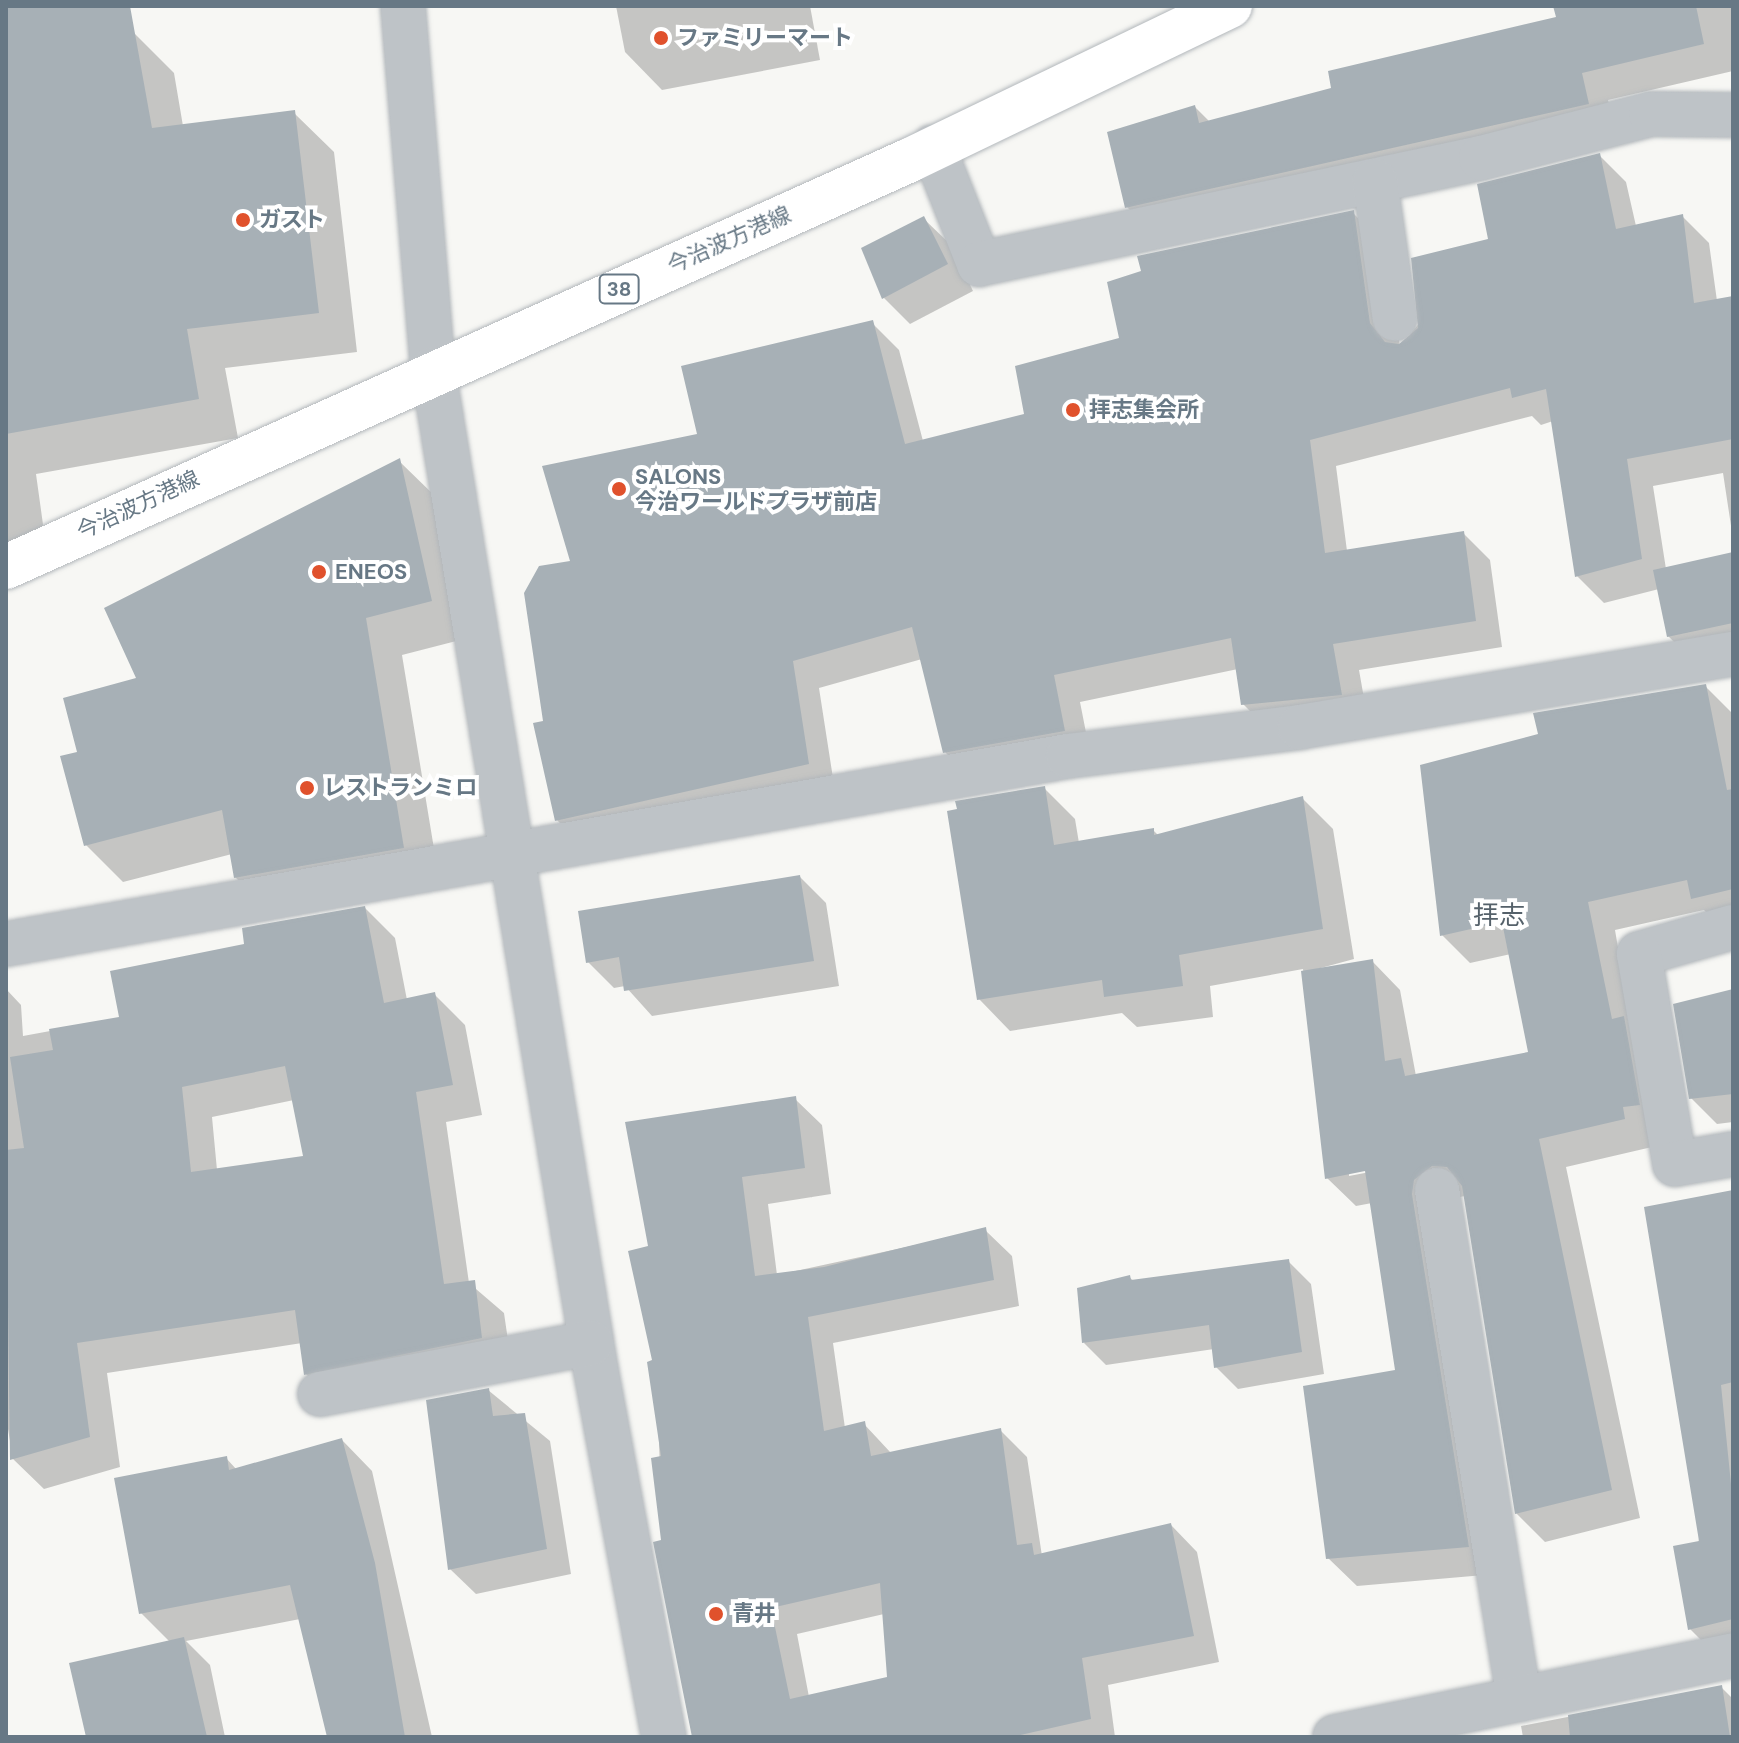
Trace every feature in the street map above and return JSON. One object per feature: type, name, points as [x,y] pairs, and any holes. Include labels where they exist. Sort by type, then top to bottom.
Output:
[{"type":"main road","name":"今治波方港線","points":[[6,567],[433,369],[933,147],[1230,6]]},
{"type":"street","points":[[403,6],[433,369],[591,1343],[664,1737]]},
{"type":"street","points":[[933,147],[979,264],[1375,181],[1651,114],[1733,115]]},
{"type":"street","points":[[1375,181],[1395,319]]},
{"type":"street","points":[[6,944],[514,858],[1068,756],[1300,727],[1733,654]]},
{"type":"street","points":[[1733,927],[1639,954],[1675,1164],[1733,1154]]},
{"type":"street","points":[[1437,1190],[1519,1699]]},
{"type":"street","points":[[320,1394],[591,1343]]},
{"type":"street","points":[[1335,1737],[1478,1723],[1519,1699],[1733,1655]]},
{"type":"building","points":[[6,6],[130,6],[152,128],[295,110],[319,313],[187,329],[199,399],[6,434]]},
{"type":"building","points":[[1553,6],[1696,6],[1704,44],[1582,73],[1589,104],[1125,208],[1107,132],[1195,105],[1199,123],[1331,88],[1328,71],[1556,17]]},
{"type":"building","points":[[1600,153],[1616,229],[1683,214],[1694,303],[1733,296],[1733,439],[1627,459],[1642,559],[1575,577],[1546,389],[1512,398],[1510,388],[1310,440],[1325,553],[1464,531],[1476,621],[1333,644],[1342,695],[1241,705],[1231,638],[1054,675],[1065,731],[943,753],[912,627],[793,661],[809,764],[555,821],[533,723],[543,721],[524,593],[539,566],[570,561],[542,466],[697,434],[681,366],[873,320],[905,444],[1024,414],[1015,366],[1119,338],[1107,282],[1141,271],[1137,256],[1354,210],[1370,323],[1385,342],[1399,344],[1418,328],[1411,258],[1488,239],[1477,184]]},
{"type":"building","points":[[924,216],[948,264],[882,299],[861,248]]},
{"type":"building","points":[[400,458],[432,601],[366,618],[404,848],[234,878],[222,810],[84,846],[60,756],[77,752],[63,698],[136,678],[104,608]]},
{"type":"building","points":[[1733,552],[1733,623],[1667,637],[1653,570]]},
{"type":"building","points":[[1706,684],[1727,790],[1733,789],[1733,889],[1691,899],[1687,880],[1588,902],[1612,1019],[1624,1016],[1640,1105],[1623,1107],[1625,1119],[1539,1139],[1612,1490],[1515,1514],[1462,1186],[1447,1167],[1432,1166],[1414,1180],[1412,1194],[1469,1547],[1326,1559],[1303,1386],[1395,1370],[1365,1171],[1325,1179],[1301,971],[1373,959],[1385,1061],[1401,1058],[1405,1076],[1528,1052],[1502,922],[1440,936],[1420,765],[1538,734],[1533,713]]},
{"type":"building","points":[[1045,786],[1054,845],[1154,828],[1154,835],[1303,796],[1323,929],[1179,955],[1183,986],[1104,997],[1102,980],[977,1000],[947,811],[957,809],[955,801]]},
{"type":"building","points":[[800,875],[814,961],[624,991],[619,957],[586,963],[578,911]]},
{"type":"building","points":[[365,906],[384,1003],[435,992],[453,1085],[416,1092],[444,1284],[475,1280],[482,1338],[304,1375],[295,1310],[77,1343],[90,1437],[10,1460],[6,1150],[24,1148],[10,1057],[53,1050],[49,1029],[119,1017],[110,971],[244,944],[242,928]],"holes":[[[285,1066],[303,1156],[191,1172],[182,1087]]]},
{"type":"building","points":[[1733,989],[1733,1094],[1689,1099],[1673,1004]]},
{"type":"building","points":[[796,1096],[805,1168],[742,1177],[755,1276],[824,1267],[986,1227],[994,1280],[808,1317],[824,1431],[865,1421],[871,1456],[1001,1428],[1017,1545],[1032,1543],[1034,1555],[1171,1523],[1194,1636],[1082,1658],[1091,1719],[1011,1737],[692,1737],[653,1542],[661,1540],[651,1458],[661,1456],[647,1362],[652,1360],[628,1251],[648,1246],[625,1122]],"holes":[[[880,1583],[887,1677],[790,1699],[771,1608]]]},
{"type":"building","points":[[1733,1190],[1733,1382],[1721,1385],[1733,1504],[1733,1619],[1688,1630],[1673,1546],[1699,1541],[1644,1207]]},
{"type":"building","points":[[1289,1259],[1302,1352],[1214,1368],[1209,1325],[1082,1343],[1077,1288],[1130,1275],[1131,1280]]},
{"type":"building","points":[[489,1388],[493,1416],[525,1413],[547,1549],[448,1570],[426,1400]]},
{"type":"building","points":[[342,1438],[375,1563],[405,1737],[327,1737],[290,1585],[139,1614],[114,1478],[227,1456],[229,1470]]},
{"type":"building","points":[[184,1637],[207,1737],[86,1737],[69,1663]]},
{"type":"building","points":[[1722,1685],[1730,1737],[1570,1737],[1568,1715]]},
{"type":"place","name":"ファミリーマート","points":[[661,38]]},
{"type":"place","name":"ガスト","points":[[243,220]]},
{"type":"place","name":"拝志集会所","points":[[1073,410]]},
{"type":"place","name":"SALONS 今治ワールドプラザ前店","points":[[619,489]]},
{"type":"place","name":"ENEOS","points":[[319,572]]},
{"type":"place","name":"レストランミロ","points":[[307,788]]},
{"type":"place","name":"青井","points":[[716,1614]]},
{"type":"district","name":"拝志","points":[[1499,916]]}]
